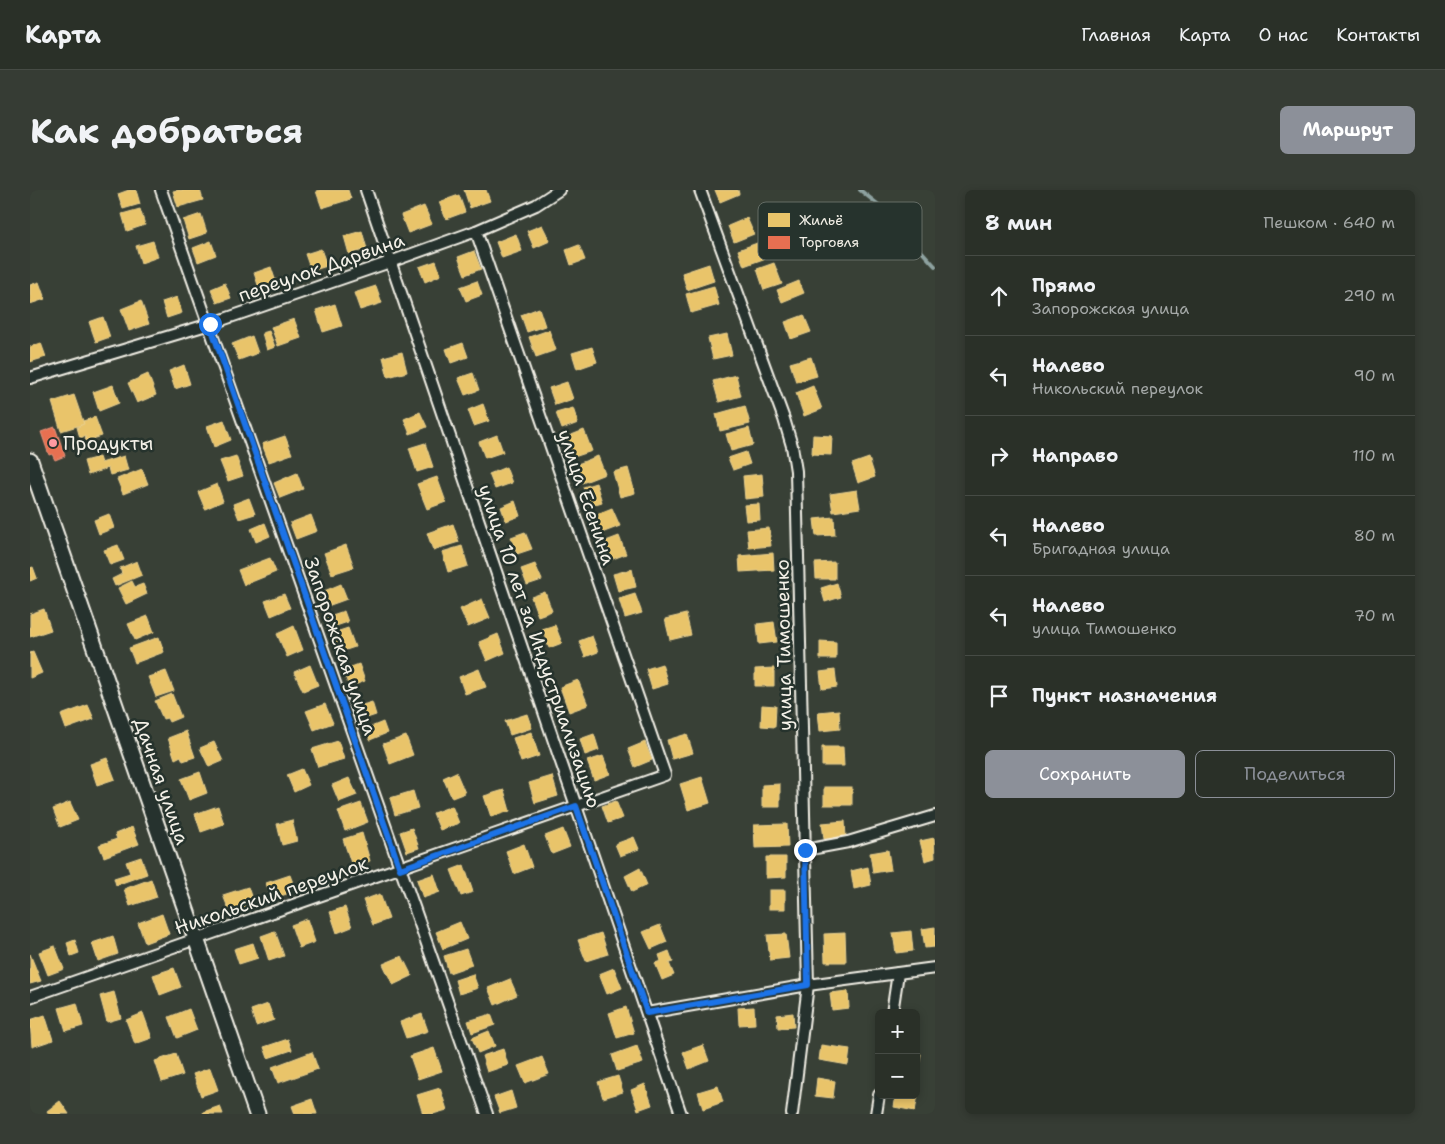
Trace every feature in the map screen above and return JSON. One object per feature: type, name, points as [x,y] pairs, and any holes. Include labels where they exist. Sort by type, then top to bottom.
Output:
[{"type":"street","name":"Запорожская улица","points":[[161,190],[210,324],[487,1114]]},
{"type":"street","name":"улица 10 лет за Индустриализацию","points":[[366,190],[681,1114]]},
{"type":"street","name":"переулок Дарвина","points":[[30,378],[210,324],[390,262],[476,231],[536,205],[558,190]]},
{"type":"street","name":"улица Тимошенко","points":[[700,190],[784,419],[792,446],[796,471],[808,985],[792,1114]]},
{"type":"street","name":"улица Есенина","points":[[476,231],[665,775]]},
{"type":"street","name":"Дачная улица","points":[[30,461],[257,1114]]},
{"type":"street","name":"Никольский переулок","points":[[30,997],[665,775]]},
{"type":"street","points":[[805,850],[848,842],[935,816]]},
{"type":"street","points":[[647,1013],[808,985],[935,968]]},
{"type":"street","points":[[893,1009],[898,973]]},
{"type":"street","points":[[876,1114],[878,1099]]},
{"type":"building: Жильё","points":[[129,190],[136,190],[140,204],[123,209],[118,194]]},
{"type":"building: Жильё","points":[[200,190],[203,200],[178,207],[173,191]]},
{"type":"building: Жильё","points":[[348,190],[351,199],[322,208],[316,191]]},
{"type":"building: Жильё","points":[[464,190],[486,190],[490,201],[470,208]]},
{"type":"building: Жильё","points":[[715,190],[738,190],[739,194],[720,202]]},
{"type":"building: Жильё","points":[[459,195],[465,212],[446,219],[439,202]]},
{"type":"building: Жильё","points":[[424,206],[432,224],[408,233],[401,215]]},
{"type":"building: Жильё","points":[[140,209],[145,225],[127,231],[122,214]]},
{"type":"building: Жильё","points":[[201,214],[207,233],[189,239],[183,220]]},
{"type":"building: Жильё","points":[[747,218],[754,234],[734,242],[728,226]]},
{"type":"building: Жильё","points":[[542,225],[550,241],[534,248],[527,231]]},
{"type":"building: Жильё","points":[[362,231],[367,249],[349,254],[344,236]]},
{"type":"building: Жильё","points":[[516,234],[522,251],[502,258],[496,242]]},
{"type":"building: Жильё","points":[[153,241],[158,257],[141,263],[136,246]]},
{"type":"building: Жильё","points":[[211,241],[216,255],[198,262],[193,248]]},
{"type":"building: Жильё","points":[[758,243],[758,260],[760,260],[744,266],[738,250]]},
{"type":"building: Жильё","points":[[579,245],[585,260],[571,265],[566,250]]},
{"type":"building: Жильё","points":[[321,249],[327,266],[311,271],[305,254]]},
{"type":"building: Жильё","points":[[474,251],[481,269],[465,275],[458,257]]},
{"type":"building: Жильё","points":[[436,261],[441,275],[425,282],[419,267]]},
{"type":"building: Жильё","points":[[774,263],[782,284],[764,290],[757,269]]},
{"type":"building: Жильё","points":[[709,264],[714,281],[687,290],[682,273]]},
{"type":"building: Жильё","points":[[271,267],[276,282],[259,288],[254,273]]},
{"type":"building: Жильё","points":[[477,281],[482,295],[466,301],[460,287]]},
{"type":"building: Жильё","points":[[799,281],[804,293],[782,302],[777,290]]},
{"type":"building: Жильё","points":[[39,282],[45,299],[30,304],[30,285]]},
{"type":"building: Жильё","points":[[225,283],[231,298],[217,303],[211,289]]},
{"type":"building: Жильё","points":[[376,286],[382,303],[360,310],[354,293]]},
{"type":"building: Жильё","points":[[714,286],[719,305],[691,313],[686,294]]},
{"type":"building: Жильё","points":[[177,297],[182,313],[167,318],[162,302]]},
{"type":"building: Жильё","points":[[141,301],[149,324],[129,331],[121,309]]},
{"type":"building: Жильё","points":[[335,304],[342,326],[323,332],[316,310]]},
{"type":"building: Жильё","points":[[539,308],[545,326],[527,332],[521,315]]},
{"type":"building: Жильё","points":[[804,315],[811,332],[791,339],[785,322]]},
{"type":"building: Жильё","points":[[103,317],[110,337],[96,342],[89,322]]},
{"type":"building: Жильё","points":[[294,319],[301,338],[278,346],[271,327]]},
{"type":"building: Жильё","points":[[549,330],[556,350],[536,357],[529,337]]},
{"type":"building: Жильё","points":[[269,331],[275,347],[267,350],[262,333]]},
{"type":"building: Жильё","points":[[727,334],[732,355],[713,359],[708,338]]},
{"type":"building: Жильё","points":[[252,336],[258,353],[239,360],[232,344]]},
{"type":"building: Жильё","points":[[41,343],[46,357],[30,362],[30,347]]},
{"type":"building: Жильё","points":[[463,343],[468,357],[451,363],[446,349]]},
{"type":"building: Жильё","points":[[592,347],[597,362],[577,369],[572,353]]},
{"type":"building: Жильё","points":[[402,352],[407,372],[388,377],[383,357]]},
{"type":"building: Жильё","points":[[811,357],[817,376],[796,382],[790,363]]},
{"type":"building: Жильё","points":[[184,365],[190,384],[175,389],[169,371]]},
{"type":"building: Жильё","points":[[473,373],[479,390],[465,395],[458,378]]},
{"type":"building: Жильё","points":[[148,374],[156,395],[137,403],[128,383]]},
{"type":"building: Жильё","points":[[736,375],[741,396],[719,402],[713,381]]},
{"type":"building: Жильё","points":[[567,382],[573,399],[555,405],[549,388]]},
{"type":"building: Жильё","points":[[113,385],[119,403],[99,411],[93,392]]},
{"type":"building: Жильё","points":[[813,386],[822,409],[804,416],[796,393]]},
{"type":"building: Жильё","points":[[74,395],[84,424],[61,431],[52,402]]},
{"type":"building: Жильё","points":[[483,404],[489,421],[474,426],[468,410]]},
{"type":"building: Жильё","points":[[745,406],[750,424],[720,431],[716,414]]},
{"type":"building: Жильё","points":[[573,408],[578,423],[562,429],[556,413]]},
{"type":"building: Жильё","points":[[420,412],[427,427],[410,434],[404,419]]},
{"type":"building: Жильё","points":[[95,417],[102,436],[86,441],[85,436],[80,438],[77,427],[84,424],[83,421]]},
{"type":"building: Жильё","points":[[224,420],[231,440],[214,447],[207,426]]},
{"type":"building: Жильё","points":[[749,428],[753,445],[731,451],[726,434]]},
{"type":"building: Жильё","points":[[584,430],[592,451],[571,458],[564,438]]},
{"type":"building: Жильё","points":[[497,435],[503,452],[485,458],[479,442]]},
{"type":"building: Жильё","points":[[813,435],[832,436],[831,455],[812,454]]},
{"type":"building: Жильё","points":[[285,436],[292,454],[269,462],[262,444]]},
{"type":"building: Жильё","points":[[425,443],[433,467],[417,472],[409,448]]},
{"type":"building: Жильё","points":[[746,452],[750,464],[733,470],[728,458]]},
{"type":"building: Жильё","points":[[124,456],[128,470],[110,475],[108,468],[88,475],[84,461],[99,457],[101,463]]},
{"type":"building: Жильё","points":[[236,456],[243,476],[228,481],[220,461]]},
{"type":"building: Жильё","points":[[598,456],[605,474],[582,483],[575,465]]},
{"type":"building: Жильё","points":[[869,458],[875,477],[858,483],[852,464]]},
{"type":"building: Жильё","points":[[506,467],[512,483],[495,489],[489,474]]},
{"type":"building: Жильё","points":[[628,468],[635,493],[620,497],[613,472]]},
{"type":"building: Жильё","points":[[142,469],[148,484],[123,494],[117,479]]},
{"type":"building: Жильё","points":[[297,473],[303,489],[280,498],[274,483]]},
{"type":"building: Жильё","points":[[762,474],[764,497],[745,499],[743,476]]},
{"type":"building: Жильё","points":[[437,477],[446,502],[427,509],[417,484]]},
{"type":"building: Жильё","points":[[596,483],[602,502],[589,506],[583,487]]},
{"type":"building: Жильё","points":[[217,484],[223,501],[205,509],[198,492]]},
{"type":"building: Жильё","points":[[857,490],[860,508],[833,512],[830,494]]},
{"type":"building: Жильё","points":[[249,498],[255,514],[239,519],[233,504]]},
{"type":"building: Жильё","points":[[515,501],[520,516],[506,521],[501,507]]},
{"type":"building: Жильё","points":[[759,504],[760,520],[746,521],[744,505]]},
{"type":"building: Жильё","points":[[612,508],[620,526],[599,534],[592,516]]},
{"type":"building: Жильё","points":[[109,514],[114,528],[99,534],[94,520]]},
{"type":"building: Жильё","points":[[311,515],[317,531],[296,539],[290,523]]},
{"type":"building: Жильё","points":[[834,517],[835,535],[816,536],[814,519]]},
{"type":"building: Жильё","points":[[265,523],[270,536],[256,542],[251,529]]},
{"type":"building: Жильё","points":[[453,524],[459,542],[433,550],[427,533]]},
{"type":"building: Жильё","points":[[769,528],[771,546],[749,548],[747,530]]},
{"type":"building: Жильё","points":[[525,532],[532,549],[517,554],[511,537]]},
{"type":"building: Жильё","points":[[619,536],[626,554],[605,562],[598,544]]},
{"type":"building: Жильё","points":[[118,545],[124,560],[110,565],[104,550]]},
{"type":"building: Жильё","points":[[346,545],[354,567],[332,574],[324,553]]},
{"type":"building: Жильё","points":[[462,546],[468,566],[448,572],[442,552]]},
{"type":"building: Жильё","points":[[773,553],[774,570],[740,572],[739,556]]},
{"type":"building: Жильё","points":[[270,558],[276,572],[244,585],[238,570]]},
{"type":"building: Жильё","points":[[137,561],[142,575],[115,586],[112,579],[122,574],[120,568]]},
{"type":"building: Жильё","points":[[835,562],[835,579],[816,579],[815,563]]},
{"type":"building: Жильё","points":[[535,564],[542,580],[527,585],[521,569]]},
{"type":"building: Жильё","points":[[33,567],[37,578],[30,581],[30,568]]},
{"type":"building: Жильё","points":[[632,569],[636,587],[618,591],[613,574]]},
{"type":"building: Жильё","points":[[132,581],[135,587],[143,584],[147,594],[126,604],[118,588]]},
{"type":"building: Жильё","points":[[837,583],[841,597],[825,602],[821,588]]},
{"type":"building: Жильё","points":[[341,584],[347,599],[322,608],[317,594]]},
{"type":"building: Жильё","points":[[545,592],[552,611],[538,616],[531,597]]},
{"type":"building: Жильё","points":[[284,594],[290,608],[271,616],[265,601]]},
{"type":"building: Жильё","points":[[635,594],[642,613],[625,618],[619,599]]},
{"type":"building: Жильё","points":[[482,599],[490,618],[468,627],[460,609]]},
{"type":"building: Жильё","points":[[44,609],[51,630],[30,637],[30,614]]},
{"type":"building: Жильё","points":[[344,611],[348,622],[327,629],[323,618]]},
{"type":"building: Жильё","points":[[686,614],[691,635],[670,640],[665,619]]},
{"type":"building: Жильё","points":[[148,616],[154,632],[135,640],[128,624]]},
{"type":"building: Жильё","points":[[774,622],[777,642],[759,644],[757,624]]},
{"type":"building: Жильё","points":[[555,625],[562,643],[549,648],[542,629]]},
{"type":"building: Жильё","points":[[294,626],[303,650],[287,657],[277,634]]},
{"type":"building: Жильё","points":[[348,628],[355,647],[337,653],[330,634]]},
{"type":"building: Жильё","points":[[498,634],[505,653],[487,661],[479,642]]},
{"type":"building: Жильё","points":[[592,636],[598,652],[585,657],[579,641]]},
{"type":"building: Жильё","points":[[159,637],[164,652],[135,663],[129,648]]},
{"type":"building: Жильё","points":[[820,641],[836,642],[836,659],[820,659]]},
{"type":"building: Жильё","points":[[33,652],[42,673],[30,678],[30,653]]},
{"type":"building: Жильё","points":[[359,664],[365,681],[349,687],[343,670]]},
{"type":"building: Жильё","points":[[662,664],[668,684],[652,689],[646,669]]},
{"type":"building: Жильё","points":[[310,665],[318,685],[303,691],[294,672]]},
{"type":"building: Жильё","points":[[774,668],[774,686],[755,686],[755,669]]},
{"type":"building: Жильё","points":[[479,669],[486,687],[465,694],[459,677]]},
{"type":"building: Жильё","points":[[835,670],[837,687],[822,689],[820,672]]},
{"type":"building: Жильё","points":[[166,671],[174,691],[156,697],[148,677]]},
{"type":"building: Жильё","points":[[578,680],[588,705],[569,712],[560,687]]},
{"type":"building: Жильё","points":[[172,694],[181,717],[169,722],[167,718],[163,719],[155,701]]},
{"type":"building: Жильё","points":[[372,702],[376,715],[361,720],[356,707]]},
{"type":"building: Жильё","points":[[325,704],[333,723],[314,730],[306,711]]},
{"type":"building: Жильё","points":[[88,705],[94,719],[66,729],[61,715]]},
{"type":"building: Жильё","points":[[762,705],[776,706],[775,727],[761,726]]},
{"type":"building: Жильё","points":[[839,710],[840,729],[820,731],[818,712]]},
{"type":"building: Жильё","points":[[527,714],[532,728],[510,735],[505,721]]},
{"type":"building: Жильё","points":[[383,722],[387,733],[370,740],[366,729]]},
{"type":"building: Жильё","points":[[186,731],[195,757],[183,761],[181,756],[175,759],[168,738]]},
{"type":"building: Жильё","points":[[531,732],[539,756],[521,762],[513,738]]},
{"type":"building: Жильё","points":[[594,734],[599,750],[585,755],[580,739]]},
{"type":"building: Жильё","points":[[687,734],[693,753],[672,759],[667,740]]},
{"type":"building: Жильё","points":[[406,736],[413,755],[390,764],[383,744]]},
{"type":"building: Жильё","points":[[338,741],[344,759],[318,767],[312,749]]},
{"type":"building: Жильё","points":[[214,742],[223,761],[209,767],[200,748]]},
{"type":"building: Жильё","points":[[645,742],[652,760],[635,767],[628,749]]},
{"type":"building: Жильё","points":[[822,747],[843,747],[844,766],[822,766]]},
{"type":"building: Жильё","points":[[603,756],[610,774],[594,780],[587,761]]},
{"type":"building: Жильё","points":[[107,758],[115,779],[97,785],[90,764]]},
{"type":"building: Жильё","points":[[302,769],[309,785],[294,792],[287,775]]},
{"type":"building: Жильё","points":[[200,772],[207,793],[189,800],[181,779]]},
{"type":"building: Жильё","points":[[456,772],[465,793],[452,798],[443,778]]},
{"type":"building: Жильё","points":[[552,776],[558,796],[535,803],[529,783]]},
{"type":"building: Жильё","points":[[702,777],[710,803],[688,810],[680,784]]},
{"type":"building: Жильё","points":[[349,778],[357,795],[339,802],[332,785]]},
{"type":"building: Жильё","points":[[780,784],[780,807],[762,807],[762,785]]},
{"type":"building: Жильё","points":[[824,787],[852,787],[852,805],[824,805]]},
{"type":"building: Жильё","points":[[504,790],[510,811],[491,817],[484,796]]},
{"type":"building: Жильё","points":[[413,791],[418,808],[395,815],[390,798]]},
{"type":"building: Жильё","points":[[616,801],[623,818],[608,823],[602,806]]},
{"type":"building: Жильё","points":[[70,802],[78,820],[60,827],[53,809]]},
{"type":"building: Жильё","points":[[361,803],[368,822],[345,831],[338,811]]},
{"type":"building: Жильё","points":[[218,806],[224,824],[201,832],[195,814]]},
{"type":"building: Жильё","points":[[452,806],[459,823],[440,830],[433,813]]},
{"type":"building: Жильё","points":[[292,820],[297,841],[282,845],[277,824]]},
{"type":"building: Жильё","points":[[845,821],[846,838],[824,839],[822,823]]},
{"type":"building: Жильё","points":[[787,824],[788,847],[755,848],[754,825]]},
{"type":"building: Жильё","points":[[132,827],[139,844],[104,857],[99,845],[117,839],[115,834]]},
{"type":"building: Жильё","points":[[412,828],[419,848],[407,852],[400,832]]},
{"type":"building: Жильё","points":[[563,829],[570,847],[552,854],[545,836]]},
{"type":"building: Жильё","points":[[362,833],[370,861],[352,866],[343,839]]},
{"type":"building: Жильё","points":[[634,837],[639,849],[620,856],[615,844]]},
{"type":"building: Жильё","points":[[934,838],[935,858],[925,861],[920,841]]},
{"type":"building: Жильё","points":[[524,844],[532,867],[514,874],[506,851]]},
{"type":"building: Жильё","points":[[888,850],[891,870],[873,873],[870,853]]},
{"type":"building: Жильё","points":[[141,857],[147,874],[116,885],[114,878],[130,873],[126,862]]},
{"type":"building: Жильё","points":[[766,857],[786,857],[786,877],[766,878]]},
{"type":"building: Жильё","points":[[464,865],[473,892],[461,896],[451,870]]},
{"type":"building: Жильё","points":[[868,867],[871,885],[854,889],[851,871]]},
{"type":"building: Жильё","points":[[640,868],[647,885],[632,892],[625,876]]},
{"type":"building: Жильё","points":[[434,874],[440,892],[423,898],[417,880]]},
{"type":"building: Жильё","points":[[290,875],[296,891],[271,899],[266,883]]},
{"type":"building: Жильё","points":[[151,879],[157,897],[130,906],[124,889]]},
{"type":"building: Жильё","points":[[248,887],[254,905],[230,913],[223,895]]},
{"type":"building: Жильё","points":[[769,890],[785,890],[785,909],[769,909]]},
{"type":"building: Жильё","points":[[380,894],[389,919],[373,925],[363,900]]},
{"type":"building: Жильё","points":[[345,907],[352,927],[337,933],[330,912]]},
{"type":"building: Жильё","points":[[162,914],[169,934],[145,943],[138,923]]},
{"type":"building: Жильё","points":[[307,919],[315,942],[299,948],[291,925]]},
{"type":"building: Жильё","points":[[460,922],[467,939],[443,949],[436,932]]},
{"type":"building: Жильё","points":[[660,925],[667,942],[651,949],[643,932]]},
{"type":"building: Жильё","points":[[935,927],[935,947],[925,948],[922,929]]},
{"type":"building: Жильё","points":[[275,931],[284,956],[269,961],[261,936]]},
{"type":"building: Жильё","points":[[911,931],[913,951],[896,953],[893,933]]},
{"type":"building: Жильё","points":[[601,933],[608,954],[586,961],[578,940]]},
{"type":"building: Жильё","points":[[845,933],[846,962],[825,962],[824,934]]},
{"type":"building: Жильё","points":[[786,934],[789,958],[770,960],[767,935]]},
{"type":"building: Жильё","points":[[113,936],[118,954],[98,961],[92,943]]},
{"type":"building: Жильё","points":[[75,940],[79,953],[71,956],[67,943]]},
{"type":"building: Жильё","points":[[253,943],[258,958],[239,964],[234,949]]},
{"type":"building: Жильё","points":[[55,946],[64,969],[48,975],[39,952]]},
{"type":"building: Жильё","points":[[466,949],[472,965],[449,973],[444,956]]},
{"type":"building: Жильё","points":[[669,951],[673,962],[669,963],[674,975],[662,980],[655,963],[661,961],[659,955]]},
{"type":"building: Жильё","points":[[30,954],[41,981],[30,984]]},
{"type":"building: Жильё","points":[[402,956],[412,976],[393,985],[383,964]]},
{"type":"building: Жильё","points":[[174,968],[181,987],[160,995],[153,975]]},
{"type":"building: Жильё","points":[[614,968],[622,988],[607,994],[599,974]]},
{"type":"building: Жильё","points":[[473,974],[478,988],[459,994],[455,980]]},
{"type":"building: Жильё","points":[[510,979],[517,995],[495,1005],[488,988]]},
{"type":"building: Жильё","points":[[848,991],[849,1008],[832,1010],[830,993]]},
{"type":"building: Жильё","points":[[114,992],[121,1018],[107,1022],[100,996]]},
{"type":"building: Жильё","points":[[77,1003],[83,1026],[66,1031],[59,1008]]},
{"type":"building: Жильё","points":[[268,1004],[274,1020],[256,1026],[251,1010]]},
{"type":"building: Жильё","points":[[626,1007],[634,1033],[617,1038],[609,1013]]},
{"type":"building: Жильё","points":[[754,1007],[755,1024],[739,1025],[738,1008]]},
{"type":"building: Жильё","points":[[189,1009],[197,1030],[177,1038],[169,1017]]},
{"type":"building: Жильё","points":[[143,1013],[152,1038],[135,1044],[126,1020]]},
{"type":"building: Жильё","points":[[793,1013],[794,1027],[778,1028],[777,1015]]},
{"type":"building: Жильё","points":[[422,1014],[428,1031],[406,1038],[400,1022]]},
{"type":"building: Жильё","points":[[491,1014],[495,1025],[472,1033],[468,1021]]},
{"type":"building: Жильё","points":[[45,1015],[53,1040],[32,1047],[30,1020]]},
{"type":"building: Жильё","points":[[489,1031],[495,1046],[478,1053],[472,1038]]},
{"type":"building: Жильё","points":[[288,1039],[292,1050],[268,1058],[264,1047]]},
{"type":"building: Жильё","points":[[703,1045],[709,1061],[689,1069],[683,1052]]},
{"type":"building: Жильё","points":[[821,1045],[850,1049],[848,1065],[819,1060]]},
{"type":"building: Жильё","points":[[637,1046],[643,1063],[617,1071],[612,1055]]},
{"type":"building: Жильё","points":[[434,1048],[442,1071],[418,1079],[410,1056]]},
{"type":"building: Жильё","points":[[503,1049],[508,1065],[487,1072],[482,1056]]},
{"type":"building: Жильё","points":[[312,1052],[318,1069],[278,1083],[272,1067]]},
{"type":"building: Жильё","points":[[176,1054],[183,1075],[162,1082],[155,1061]]},
{"type":"building: Жильё","points":[[542,1057],[549,1074],[525,1083],[518,1066]]},
{"type":"building: Жильё","points":[[210,1068],[218,1090],[201,1096],[193,1074]]},
{"type":"building: Жильё","points":[[618,1076],[623,1092],[603,1098],[598,1082]]},
{"type":"building: Жильё","points":[[817,1078],[835,1081],[833,1098],[815,1096]]},
{"type":"building: Жильё","points":[[645,1084],[652,1105],[638,1110],[631,1090]]},
{"type":"building: Жильё","points":[[718,1086],[723,1102],[703,1109],[698,1092]]},
{"type":"building: Жильё","points":[[440,1088],[447,1110],[433,1114],[423,1114],[417,1095]]},
{"type":"building: Жильё","points":[[511,1091],[516,1108],[500,1113],[494,1097]]},
{"type":"building: Жильё","points":[[312,1099],[317,1114],[295,1114],[292,1106]]},
{"type":"building: Жильё","points":[[895,1099],[917,1099],[915,1111],[894,1107]]},
{"type":"building: Жильё","points":[[60,1101],[69,1114],[49,1114],[47,1111]]},
{"type":"building: Жильё","points":[[220,1106],[223,1114],[204,1114],[203,1112]]},
{"type":"building: Торговля","name":"Продукты","points":[[55,427],[65,456],[55,460],[52,454],[49,455],[41,432]]},
{"type":"waterway","points":[[860,190],[875,202]]},
{"type":"waterway","points":[[922,252],[935,266]]},
{"type":"place","name":"Продукты","points":[[53,443]]},
{"type":"route","points":[[210,324],[400,869],[576,806],[647,1013],[808,985],[805,850]]}]
